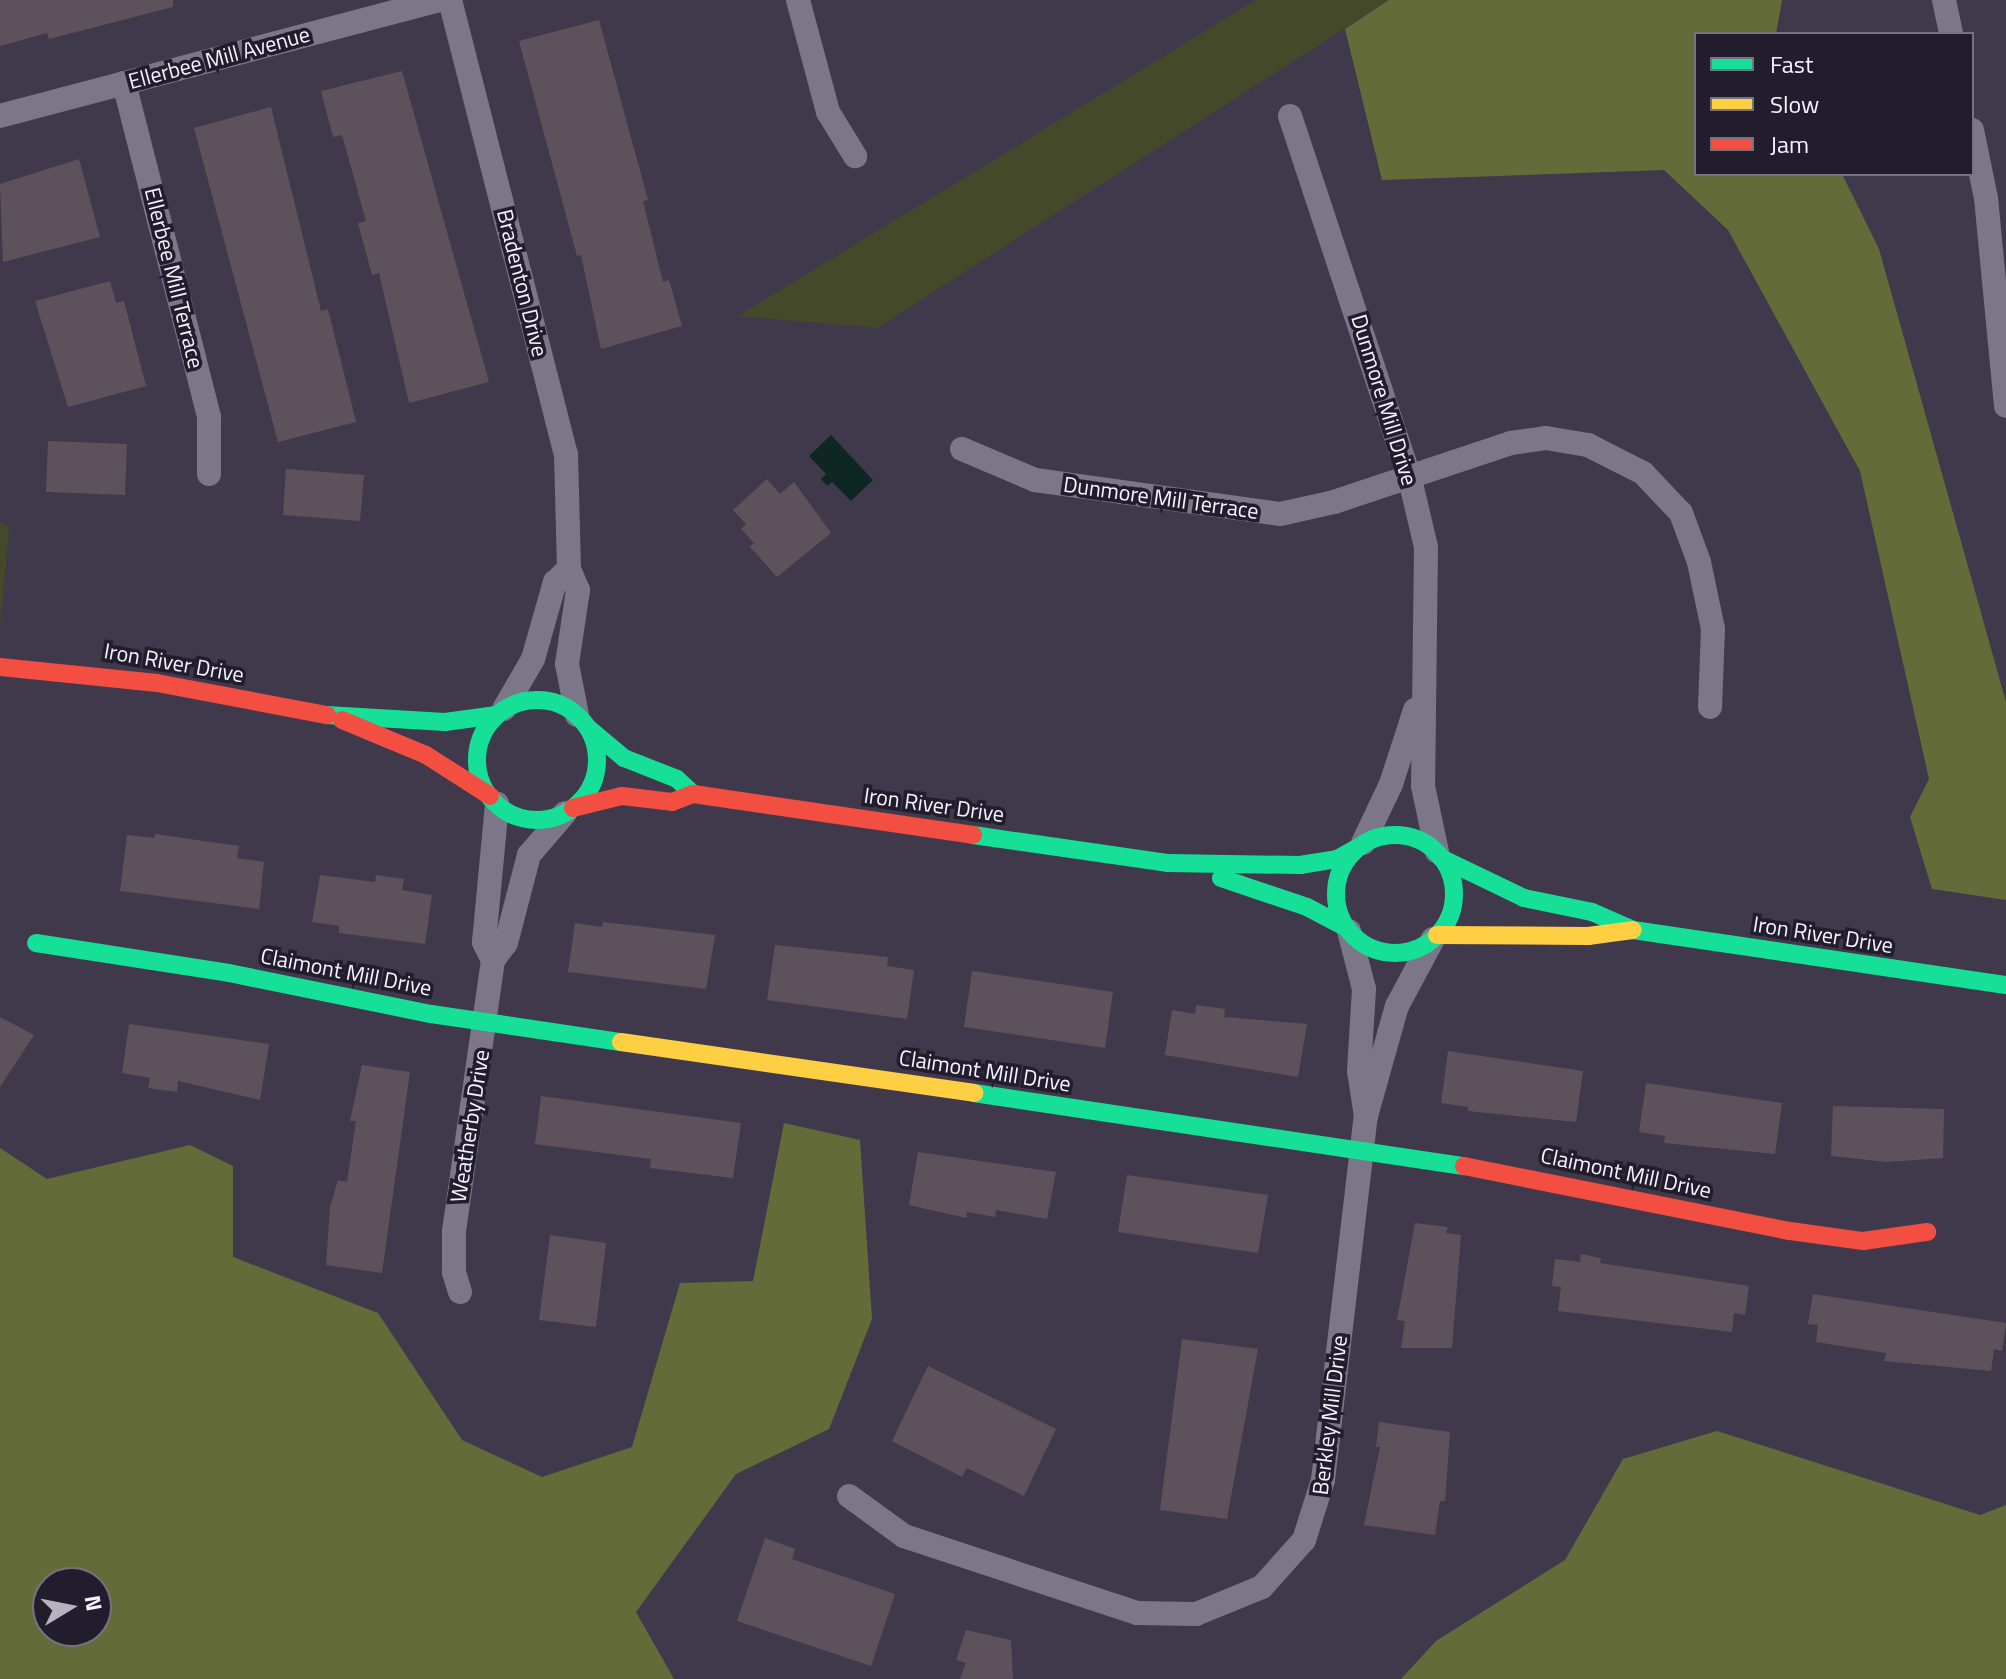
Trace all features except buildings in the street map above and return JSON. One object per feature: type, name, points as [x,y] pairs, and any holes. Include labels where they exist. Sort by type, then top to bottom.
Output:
[{"type":"street","name":"Ellerbee Mill Avenue","points":[[0,116],[439,0]]},
{"type":"street","name":"Bradenton Drive","points":[[450,0],[566,454],[569,569],[578,590],[567,664],[583,722]]},
{"type":"street","points":[[798,0],[828,112],[855,156]]},
{"type":"street","points":[[1944,0],[1951,32]]},
{"type":"street","name":"Ellerbee Mill Terrace","points":[[124,83],[209,417],[209,474]]},
{"type":"street","name":"Dunmore Mill Drive","points":[[1290,116],[1409,475],[1426,547],[1427,635],[1421,693],[1425,801],[1439,855]]},
{"type":"street","points":[[1974,140],[1986,198],[2006,406]]},
{"type":"street","name":"Dunmore Mill Terrace","points":[[962,449],[1018,476],[1254,513],[1299,511],[1511,443],[1546,438],[1588,445],[1643,473],[1681,513],[1692,536],[1715,644],[1710,707]]},
{"type":"street","points":[[501,712],[534,699],[583,722],[596,771],[569,810],[522,818],[493,800],[481,781],[479,745],[533,659],[555,582],[569,569]]},
{"type":"street","name":"Iron River Drive","points":[[0,667],[157,683],[338,717],[364,714],[445,722],[501,712]]},
{"type":"street","name":"Dunmore Mill Drive","points":[[1360,846],[1391,784],[1421,693]]},
{"type":"street","name":"Iron River Drive","points":[[338,717],[359,731],[426,755],[493,800]]},
{"type":"street","name":"Iron River Drive","points":[[583,722],[624,758],[677,779],[693,794]]},
{"type":"street","name":"Iron River Drive","points":[[569,810],[622,796],[672,802],[693,794],[1167,863],[1259,888],[1347,929]]},
{"type":"street","name":"Weatherby Drive","points":[[493,800],[484,942],[493,960]]},
{"type":"street","name":"Weatherby Drive","points":[[460,1292],[454,1272],[454,1231],[493,960],[506,943],[529,855],[569,810]]},
{"type":"street","points":[[1393,834],[1424,842],[1439,855],[1450,872],[1453,905],[1435,937],[1410,950],[1385,952],[1347,929],[1336,892],[1338,875],[1360,846],[1393,834]]},
{"type":"street","name":"Iron River Drive","points":[[1167,863],[1300,865],[1337,859],[1360,846]]},
{"type":"street","name":"Iron River Drive","points":[[1439,855],[1524,898],[1592,912],[1633,930],[2006,985]]},
{"type":"street","name":"Berkley Mill Drive","points":[[1347,929],[1363,978],[1359,1071],[1366,1116]]},
{"type":"street","name":"Iron River Drive","points":[[1435,937],[1588,936],[1633,930]]},
{"type":"street","name":"Berkley Mill Drive","points":[[849,1496],[904,1536],[1137,1613],[1196,1614],[1262,1587],[1304,1540],[1319,1501],[1366,1116],[1397,1006],[1435,937]]},
{"type":"street","name":"Claimont Mill Drive","points":[[36,943],[229,973],[486,1022],[1362,1149],[1831,1237],[1872,1240],[1927,1232]]},
{"type":"green space","points":[[1256,0],[1389,0],[877,328],[738,316]]},
{"type":"green space","points":[[1389,0],[1782,0],[1776,32],[1694,32],[1694,176],[1843,176],[1879,249],[2006,702],[2006,900],[1932,889],[1910,817],[1929,779],[1860,471],[1728,230],[1664,170],[1382,180],[1345,29]]},
{"type":"green space","points":[[0,522],[9,528],[0,627]]},
{"type":"green space","points":[[784,1123],[860,1140],[872,1319],[829,1429],[736,1474],[636,1612],[674,1679],[0,1679],[0,1148],[47,1179],[190,1145],[233,1166],[233,1257],[378,1313],[462,1440],[542,1477],[632,1447],[680,1283],[753,1281]]},
{"type":"green space","points":[[1717,1431],[1980,1515],[2006,1505],[2006,1679],[1401,1679],[1436,1641],[1565,1560],[1623,1459]]},
{"type":"shaded area","points":[[831,435],[873,480],[851,501],[832,482],[827,486],[821,479],[826,474],[809,456]]},
{"type":"traffic: fast","points":[[537,700],[560,705],[579,718],[592,737],[597,760],[592,783],[579,802],[560,815],[537,820],[514,815],[495,802],[482,783],[477,760],[482,737],[495,718],[514,705],[537,700]]},
{"type":"traffic: fast","points":[[327,715],[445,722],[497,715]]},
{"type":"traffic: fast","points":[[588,728],[624,758],[677,779],[693,794]]},
{"type":"traffic: fast","points":[[973,835],[1167,863],[1300,865],[1337,859],[1357,848]]},
{"type":"traffic: fast","points":[[1395,835],[1418,840],[1437,852],[1449,871],[1454,894],[1449,917],[1437,936],[1418,948],[1395,953],[1372,948],[1353,936],[1341,917],[1336,894],[1341,871],[1353,852],[1372,840],[1395,835]]},
{"type":"traffic: fast","points":[[1441,858],[1524,898],[1592,912],[1633,930],[2006,985]]},
{"type":"traffic: fast","points":[[1221,878],[1307,907],[1345,927]]},
{"type":"traffic: fast","points":[[36,943],[229,973],[431,1014],[621,1042]]},
{"type":"traffic: fast","points":[[974,1093],[1464,1166]]},
{"type":"traffic: slow","points":[[1437,935],[1588,936],[1633,930]]},
{"type":"traffic: slow","points":[[621,1042],[974,1093]]},
{"type":"traffic: jam","points":[[0,667],[157,683],[327,715]]},
{"type":"traffic: jam","points":[[342,720],[426,755],[490,796]]},
{"type":"traffic: jam","points":[[573,808],[622,796],[672,802],[693,794],[973,835]]},
{"type":"traffic: jam","points":[[1464,1166],[1790,1231],[1863,1241],[1927,1232]]}]
